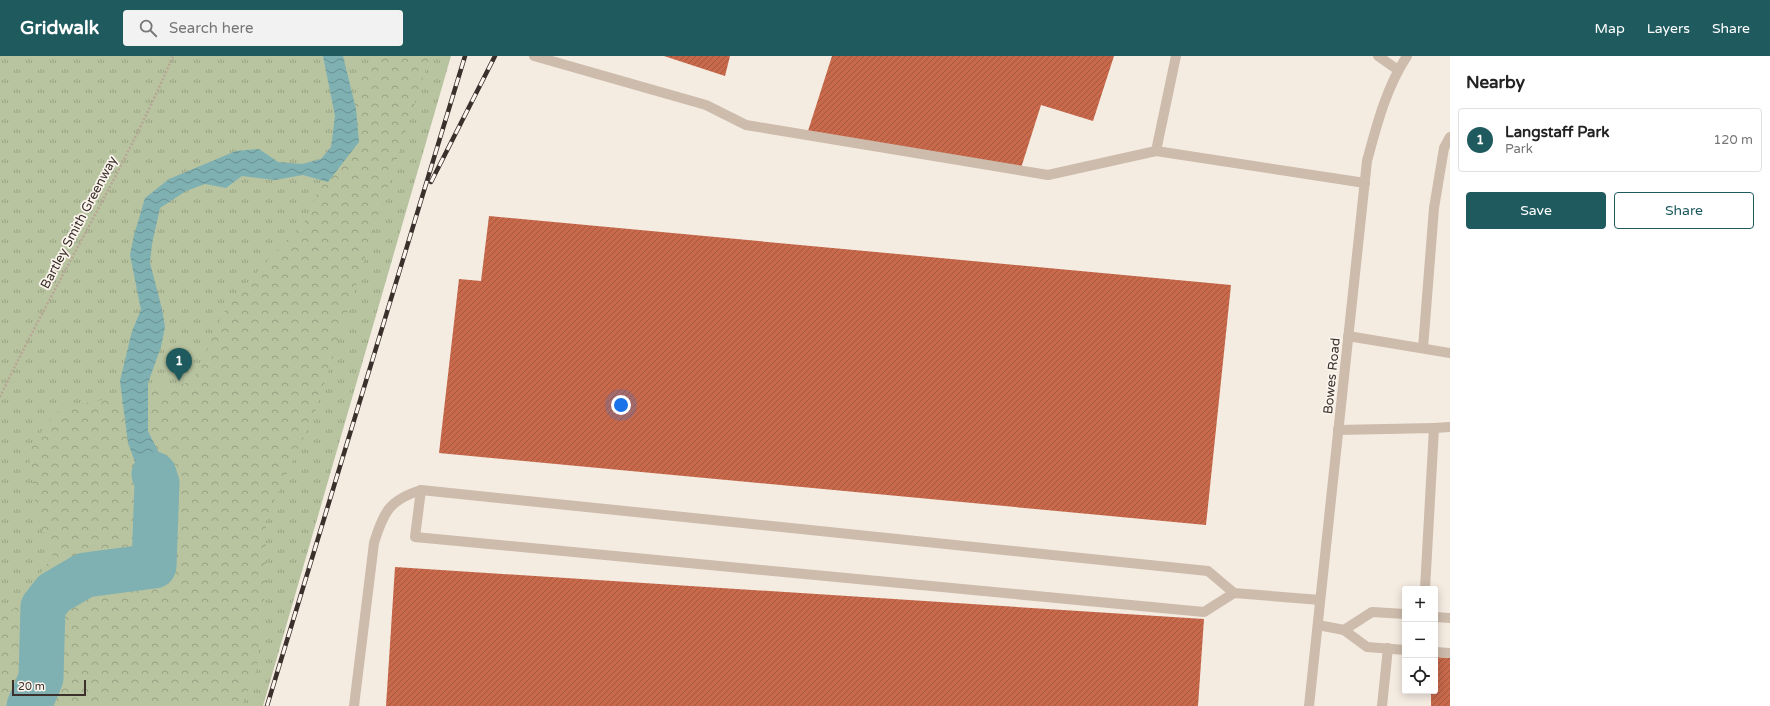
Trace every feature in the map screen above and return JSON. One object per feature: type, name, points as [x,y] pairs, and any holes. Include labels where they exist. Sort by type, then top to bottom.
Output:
[{"type":"street","points":[[534,56],[706,105],[746,125],[1048,175],[1156,151],[1365,184]]},
{"type":"street","points":[[1156,151],[1176,56]]},
{"type":"street","points":[[1378,56],[1398,70]]},
{"type":"street","name":"Bowes Road","points":[[1309,706],[1367,161],[1379,114],[1398,70],[1407,56]]},
{"type":"street","points":[[1423,348],[1434,208],[1444,148],[1450,137]]},
{"type":"street","points":[[1348,336],[1450,353]]},
{"type":"street","points":[[1338,430],[1450,427]]},
{"type":"street","points":[[1425,586],[1434,428]]},
{"type":"street","points":[[421,490],[415,537],[1204,612],[1234,592]]},
{"type":"street","points":[[354,706],[374,543],[380,521],[391,506],[406,495],[421,490],[1208,571],[1234,592],[1320,600]]},
{"type":"street","points":[[1344,630],[1372,612],[1402,614]]},
{"type":"street","points":[[1438,617],[1450,618]]},
{"type":"street","points":[[1318,625],[1344,630],[1367,647],[1402,650]]},
{"type":"street","points":[[1382,706],[1388,648]]},
{"type":"street","points":[[1438,652],[1450,653]]},
{"type":"path","name":"Bartley Smith Greenway","points":[[0,397],[26,342],[153,102],[173,56]]},
{"type":"green space","points":[[0,56],[451,56],[263,706],[0,706]]},
{"type":"green space","points":[[371,56],[430,56],[316,410],[266,519],[266,582],[257,669],[241,706],[0,706],[0,619],[17,606],[53,556],[37,517],[28,448],[61,408],[192,382],[229,302],[307,219]]},
{"type":"water","points":[[323,56],[343,56],[356,109],[359,142],[328,182],[303,175],[275,180],[242,176],[226,188],[205,184],[186,191],[160,208],[152,244],[150,263],[165,327],[161,347],[148,383],[148,431],[173,481],[176,508],[155,536],[142,481],[128,443],[120,381],[132,331],[141,310],[130,255],[134,235],[145,198],[169,179],[236,151],[259,149],[278,162],[302,164],[321,159],[331,147],[335,116]]},
{"type":"building","points":[[664,56],[730,56],[725,76]]},
{"type":"building","points":[[832,56],[1114,56],[1093,121],[1041,105],[1021,168],[808,131]]},
{"type":"building","points":[[489,216],[1231,285],[1206,525],[439,453],[459,279],[481,281]]},
{"type":"building","points":[[395,567],[1204,619],[1198,706],[386,706]]},
{"type":"building","points":[[1438,657],[1450,658],[1450,706],[1431,706],[1431,694],[1438,694]]},
{"type":"waterway","points":[[29,706],[41,678],[43,607],[54,593],[85,575],[154,566],[157,483],[154,474]]},
{"type":"railway","points":[[267,706],[465,56]]},
{"type":"railway","points":[[431,182],[495,56]]},
{"type":"place","name":"Langstaff Park","points":[[179,381]]}]
